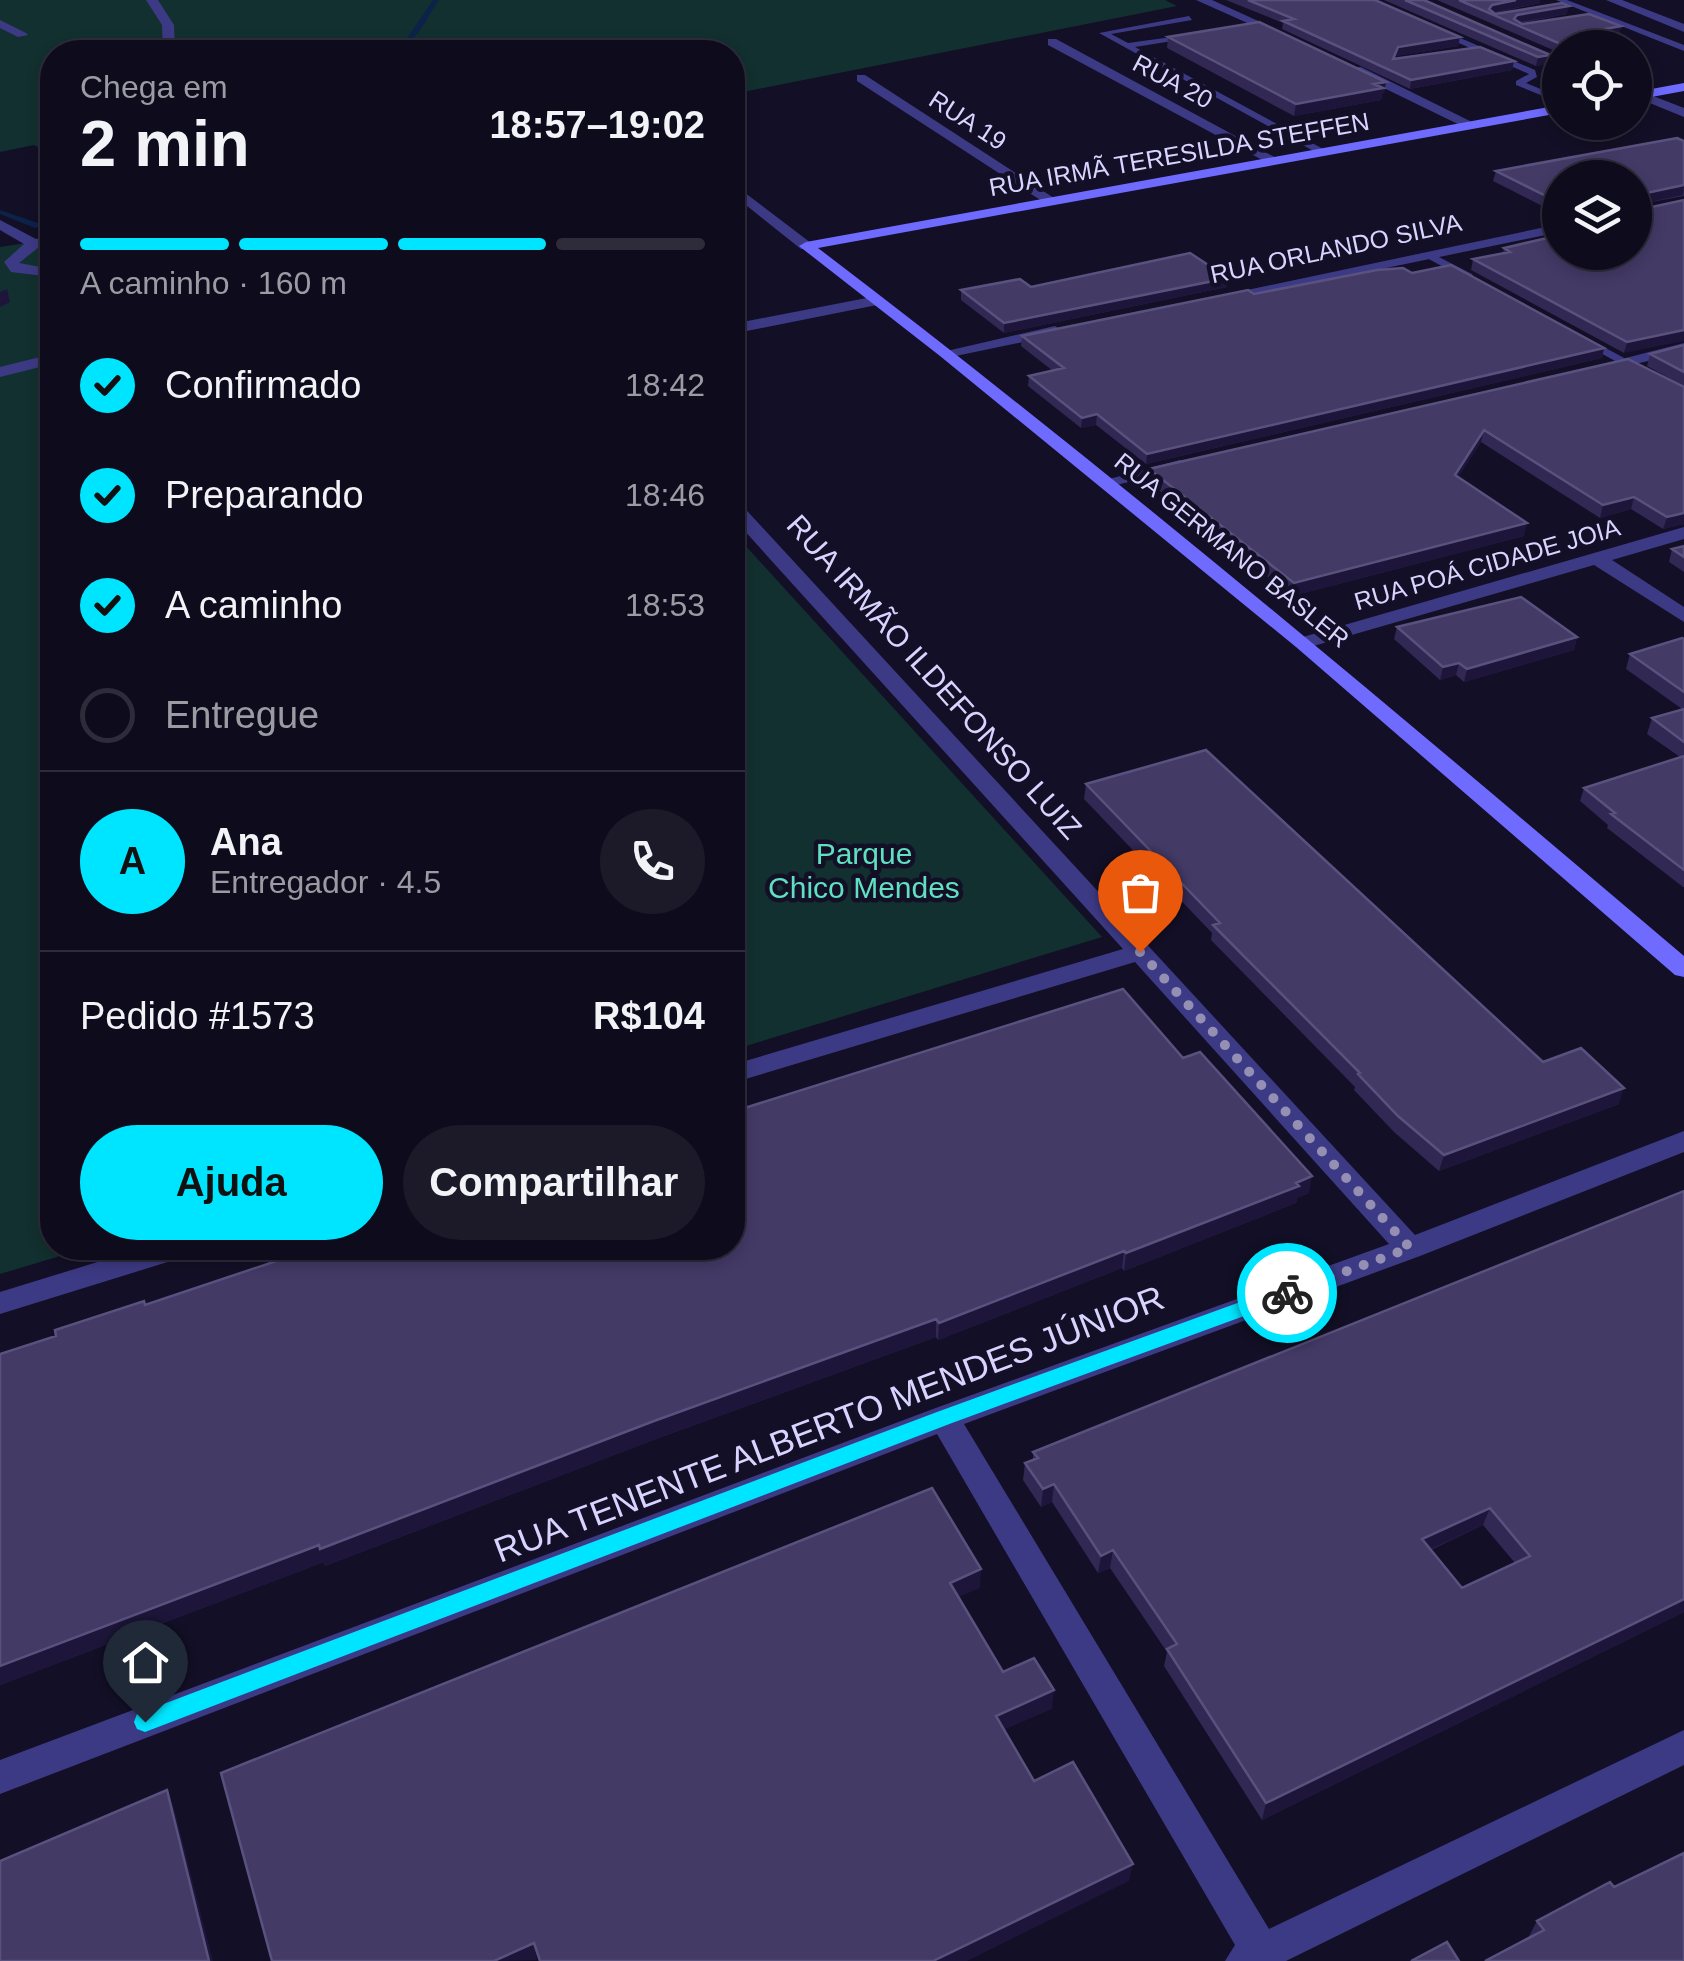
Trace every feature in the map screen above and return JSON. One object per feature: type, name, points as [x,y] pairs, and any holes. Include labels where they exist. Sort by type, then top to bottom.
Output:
[{"type":"street","points":[[152,0],[168,25],[168,40]]},
{"type":"street","points":[[1208,0],[1292,40]]},
{"type":"street","points":[[1612,0],[1684,28]]},
{"type":"street","points":[[0,22],[22,34]]},
{"type":"street","points":[[1506,38],[1542,53]]},
{"type":"street","name":"RUA 20","points":[[1052,42],[1273,160]]},
{"type":"street","points":[[1339,62],[1471,125]]},
{"type":"street","name":"RUA 19","points":[[861,78],[1050,200]]},
{"type":"street","points":[[1652,92],[1684,87]]},
{"type":"street","points":[[1652,100],[1684,113]]},
{"type":"street","name":"RUA IRMÃ TERESILDA STEFFEN","points":[[806,246],[1542,112]]},
{"type":"street","name":"RUA GERMANO BASLER","points":[[745,198],[1107,482],[1303,643],[1684,969]]},
{"type":"street","points":[[0,224],[34,244]]},
{"type":"street","name":"RUA ORLANDO SILVA","points":[[1197,302],[1542,232]]},
{"type":"street","points":[[40,243],[11,262],[16,269],[40,272]]},
{"type":"street","points":[[745,326],[877,301]]},
{"type":"street","points":[[946,353],[1081,326]]},
{"type":"street","points":[[1586,370],[1684,348]]},
{"type":"street","points":[[0,372],[40,362]]},
{"type":"street","points":[[1107,482],[1203,460]]},
{"type":"street","name":"RUA IRMÃO ILDEFONSO LUIZ","points":[[745,519],[1410,1248]]},
{"type":"street","name":"RUA POÁ CIDADE JOIA","points":[[1303,643],[1684,533]]},
{"type":"street","points":[[1597,558],[1684,616]]},
{"type":"street","points":[[745,1070],[1140,952]]},
{"type":"street","name":"RUA TENENTE ALBERTO MENDES JÚNIOR","points":[[0,1777],[944,1418],[1410,1248],[1684,1141]]},
{"type":"street","points":[[0,1303],[138,1260]]},
{"type":"street","points":[[944,1418],[1257,1958],[1684,1746]]},
{"type":"lane","points":[[1556,4],[1570,4],[1684,48]]},
{"type":"lane","points":[[1578,18],[1597,14]]},
{"type":"lane","points":[[1189,18],[1103,32],[1322,152]]},
{"type":"lane","points":[[1432,28],[1532,72],[1534,75],[1519,83],[1542,93]]},
{"type":"lane","points":[[1128,46],[1202,34]]},
{"type":"lane","points":[[1464,52],[1480,49]]},
{"type":"lane","points":[[1429,255],[1478,282]]},
{"type":"lane","points":[[1576,335],[1654,378]]},
{"type":"green space","points":[[0,0],[1165,0],[1177,6],[745,92],[745,40],[40,40],[40,148],[34,145],[0,152]]},
{"type":"green space","points":[[40,241],[40,1260],[47,1260],[0,1274],[0,247]]},
{"type":"green space","name":"Parque Chico Mendes","points":[[745,545],[1102,937],[745,1046]]},
{"type":"building","points":[[1248,0],[1375,0],[1460,37],[1398,47],[1393,59],[1480,47],[1514,61],[1411,80],[1283,21],[1294,19]]},
{"type":"building","points":[[1405,0],[1424,0],[1542,52],[1538,57]]},
{"type":"building","points":[[1459,0],[1516,0],[1492,5],[1489,9],[1495,14],[1562,3],[1569,6],[1517,15],[1514,19],[1522,24],[1589,14],[1621,26],[1542,30],[1542,36]]},
{"type":"building","points":[[1259,22],[1386,82],[1374,84],[1383,88],[1296,104],[1168,37]]},
{"type":"building","points":[[1677,138],[1684,141],[1684,185],[1652,192],[1652,160],[1556,160]]},
{"type":"building","points":[[1542,163],[1542,194],[1496,171]]},
{"type":"building","points":[[1684,200],[1684,330],[1627,342],[1473,259],[1510,252],[1504,248],[1542,239],[1542,270],[1652,270],[1652,207]]},
{"type":"building","points":[[1190,253],[1228,278],[1004,323],[961,290],[1020,279],[1031,287]]},
{"type":"building","points":[[1451,265],[1604,348],[1147,454],[1097,414],[1082,418],[1029,376],[1064,368],[1022,336],[1248,290],[1254,294],[1377,270],[1403,268],[1412,273]]},
{"type":"building","points":[[1684,345],[1684,372],[1650,354]]},
{"type":"building","points":[[1628,359],[1684,387],[1684,513],[1667,517],[1634,497],[1603,505],[1484,430],[1455,475],[1527,523],[1294,583],[1149,469]]},
{"type":"building","points":[[1684,546],[1684,557],[1672,549]]},
{"type":"building","points":[[1521,597],[1577,637],[1467,669],[1459,663],[1443,667],[1397,627]]},
{"type":"building","points":[[1682,638],[1684,692],[1630,654]]},
{"type":"building","points":[[1684,709],[1684,742],[1652,718]]},
{"type":"building","points":[[1206,750],[1543,1062],[1581,1048],[1624,1088],[1444,1155],[1398,1116],[1213,925],[1220,923],[1086,784]]},
{"type":"building","points":[[1684,756],[1684,870],[1584,788]]},
{"type":"building","points":[[1123,989],[1183,1058],[1200,1052],[1312,1176],[1296,1183],[1299,1186],[939,1323],[936,1319],[654,1421],[0,1666],[0,1354],[56,1336],[55,1330],[279,1260],[745,1260],[745,1108]]},
{"type":"building","points":[[1684,1191],[1684,1599],[1266,1803],[1167,1649],[1177,1644],[1113,1550],[1101,1556],[1054,1484],[1043,1489],[1025,1463],[1038,1458],[1033,1452]],"holes":[[[1490,1508],[1530,1556],[1462,1588],[1422,1539]]]},
{"type":"building","points":[[932,1488],[981,1569],[950,1583],[1003,1672],[1034,1658],[1054,1690],[996,1716],[1034,1781],[1073,1762],[1133,1864],[933,1961],[540,1961],[534,1943],[494,1961],[272,1961],[221,1773]]},
{"type":"building","points":[[167,1790],[209,1961],[0,1961],[0,1861]]},
{"type":"building","points":[[1684,1853],[1684,1961],[1485,1961],[1544,1930],[1537,1921],[1610,1882],[1614,1887]]},
{"type":"building","points":[[1447,1942],[1459,1961],[1411,1961]]},
{"type":"waterway","points":[[409,40],[436,0]]},
{"type":"waterway","points":[[0,212],[38,226]]},
{"type":"way so far","points":[[1140,952],[1410,1248],[1287,1293]]},
{"type":"route","points":[[145,1722],[944,1418],[1287,1293]]}]
